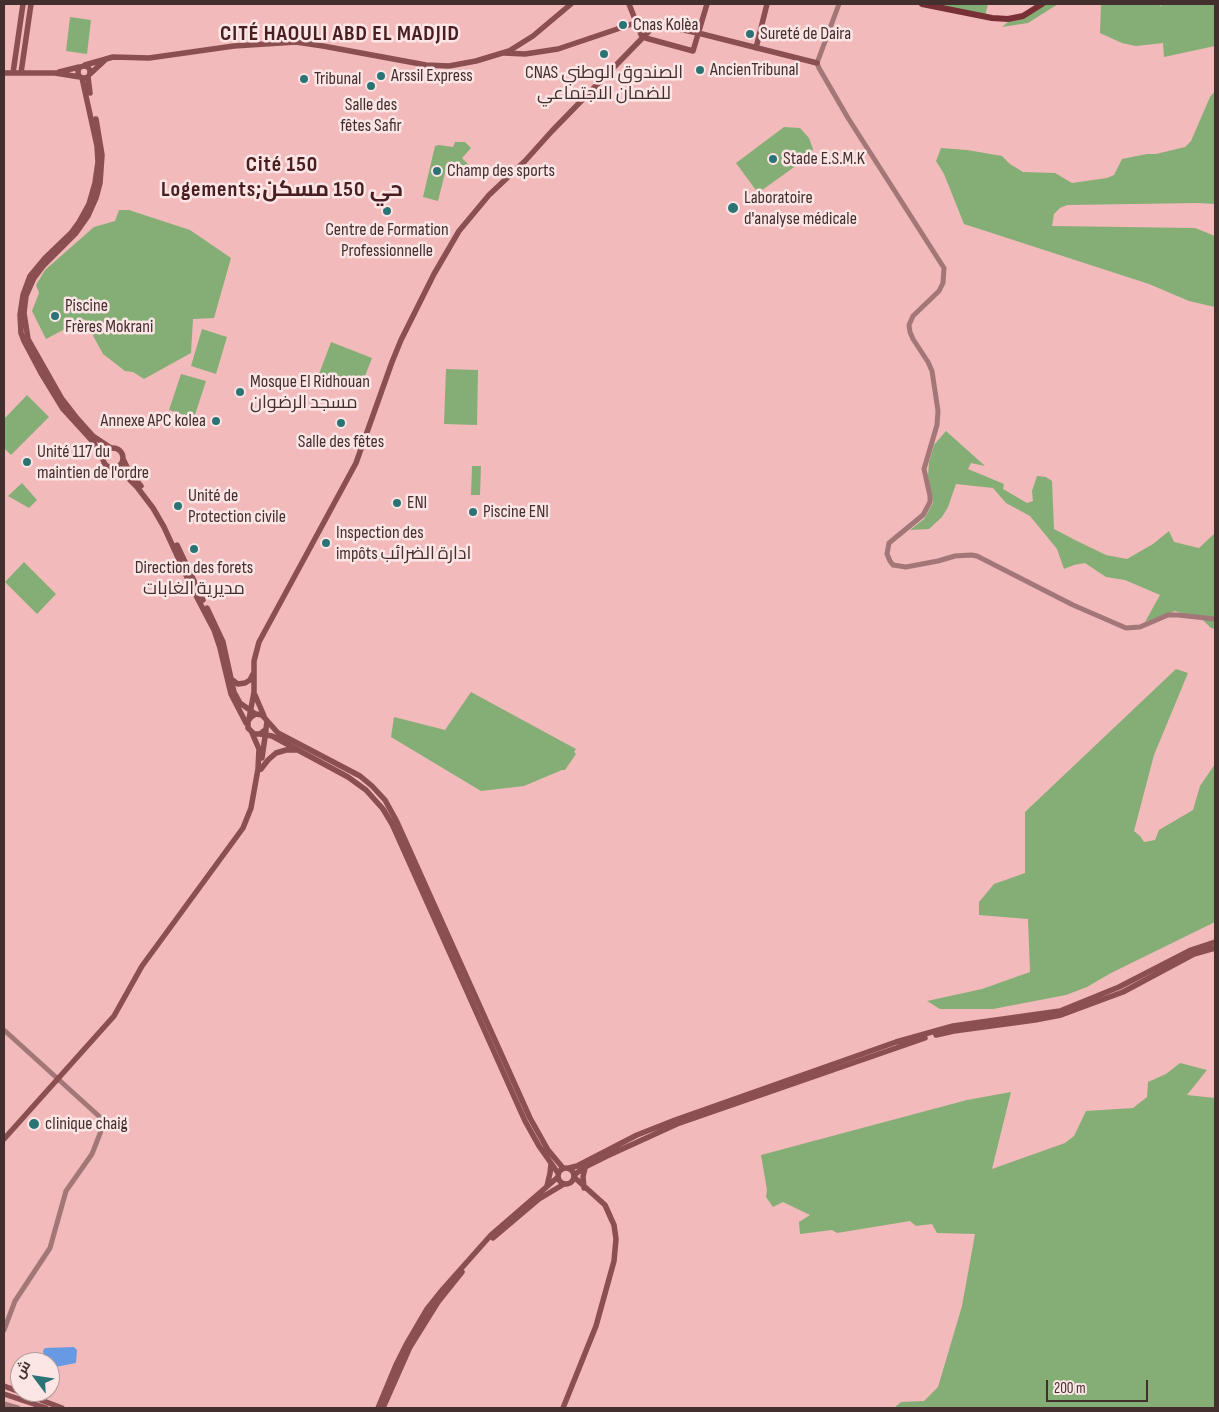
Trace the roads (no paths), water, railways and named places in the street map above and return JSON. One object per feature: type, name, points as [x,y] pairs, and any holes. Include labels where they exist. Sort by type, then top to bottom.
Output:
[{"type":"main road","points":[[13,73],[23,4]]},
{"type":"main road","points":[[21,73],[31,4]]},
{"type":"main road","points":[[55,73],[108,58],[165,56],[277,42],[310,43],[426,65],[463,64],[514,48],[533,36],[572,4]]},
{"type":"main road","points":[[629,4],[642,38]]},
{"type":"main road","points":[[700,34],[707,4]]},
{"type":"main road","points":[[642,38],[693,51],[710,4]]},
{"type":"main road","points":[[756,48],[767,4]]},
{"type":"main road","points":[[922,4],[992,18],[1008,19],[1023,16],[1042,4]]},
{"type":"main road","points":[[502,53],[525,54],[558,49],[637,22],[656,24],[700,34],[817,63]]},
{"type":"main road","points":[[247,726],[253,713],[253,674],[255,653],[259,642],[356,463],[392,362],[434,274],[458,231],[488,195],[525,161],[552,130],[656,24]]},
{"type":"main road","points":[[4,73],[55,73],[85,76],[108,58]]},
{"type":"main road","points":[[4,1139],[114,1016],[142,966],[236,838],[247,820],[255,792],[259,764],[259,749],[245,718],[231,694],[216,635],[164,527],[153,508],[137,488],[125,475],[106,465],[94,443],[63,409],[24,341],[20,315],[23,295],[30,276],[45,258],[71,233],[89,204],[94,189],[98,155],[86,92],[85,76],[90,69],[83,66]]},
{"type":"main road","points":[[83,66],[78,71],[85,76],[102,155],[100,183],[88,216],[76,233],[43,266],[34,278],[26,296],[24,314],[28,339],[62,398],[76,418],[93,436],[111,448],[120,451],[130,473],[156,506],[220,634],[237,698],[253,713],[265,719],[278,733],[366,781],[386,800],[530,1118],[548,1150],[566,1168],[573,1171],[574,1176],[585,1189],[602,1201],[610,1213],[616,1230],[615,1250],[596,1326],[563,1408]]},
{"type":"main road","points":[[103,458],[106,451],[111,448]]},
{"type":"main road","points":[[113,468],[119,466],[123,459]]},
{"type":"main road","points":[[231,679],[238,684],[245,683],[250,680],[253,674]]},
{"type":"main road","points":[[134,982],[246,828],[252,813],[261,769],[265,719],[254,692]]},
{"type":"main road","points":[[252,733],[263,732],[272,736],[360,785],[378,802],[387,814],[525,1121],[560,1181],[585,1189]]},
{"type":"main road","points":[[261,769],[276,753],[286,750],[299,751]]},
{"type":"main road","points":[[378,1408],[401,1354],[427,1310],[439,1294],[491,1235],[566,1168],[577,1166],[637,1136],[675,1120],[896,1042],[953,1026],[1060,1010],[1119,988],[1191,950],[1215,942]]},
{"type":"main road","points":[[383,1408],[410,1347],[431,1312],[454,1282],[484,1247],[510,1223],[544,1195],[572,1181],[574,1176],[585,1167],[677,1124],[927,1037],[954,1031],[1060,1015],[1123,992],[1194,954],[1215,948]]},
{"type":"main road","points":[[546,1187],[550,1178],[551,1164]]},
{"type":"main road","points":[[585,1167],[583,1177],[585,1189]]},
{"type":"main road","points":[[4,1386],[62,1408]]},
{"type":"main road","points":[[4,1394],[46,1408]]},
{"type":"street","points":[[839,4],[817,63],[848,118],[944,268],[945,276],[939,291],[913,316],[909,326],[913,340],[932,371],[938,411],[937,425],[924,469],[930,502],[923,515],[890,543],[887,554],[890,561],[893,565],[906,567],[955,556],[977,556],[1073,605],[1126,628],[1140,627],[1168,616],[1178,615],[1215,619]]},
{"type":"street","points":[[4,1030],[101,1118],[102,1127],[92,1154],[66,1191],[50,1248],[15,1301],[4,1330]]},
{"type":"street","points":[[4,1404],[18,1408]]},
{"type":"water","points":[[74,1347],[77,1350],[76,1363],[60,1366],[60,1352],[43,1352],[45,1348]]},
{"type":"place","name":"Cnas Kolèa","points":[[623,25]]},
{"type":"place","name":"Sureté de Daira","points":[[750,34]]},
{"type":"place","name":"CNAS الصندوق الوطني للضمان الاجتماعي","points":[[604,54]]},
{"type":"place","name":"AncienTribunal","points":[[700,70]]},
{"type":"place","name":"Arssil Express","points":[[381,76]]},
{"type":"place","name":"Tribunal","points":[[304,79]]},
{"type":"place","name":"Salle des fêtes Safir","points":[[371,86]]},
{"type":"place","name":"Stade E.S.M.K","points":[[773,159]]},
{"type":"place","name":"Champ des sports","points":[[437,171]]},
{"type":"place","name":"Laboratoire d'analyse médicale","points":[[733,208]]},
{"type":"place","name":"Centre de Formation Professionnelle","points":[[387,211]]},
{"type":"place","name":"Piscine Frères Mokrani","points":[[55,316]]},
{"type":"place","name":"Mosque El Ridhouan مسجد الرضوان","points":[[240,392]]},
{"type":"place","name":"Annexe APC kolea","points":[[216,421]]},
{"type":"place","name":"Salle des fêtes","points":[[341,423]]},
{"type":"place","name":"Unité 117 du maintien de l'ordre","points":[[27,462]]},
{"type":"place","name":"ENI","points":[[397,503]]},
{"type":"place","name":"Unité de Protection civile","points":[[178,506]]},
{"type":"place","name":"Piscine ENI","points":[[473,512]]},
{"type":"place","name":"Inspection des impôts ادارة الضرائب","points":[[326,543]]},
{"type":"place","name":"Direction des forets مديرية الغابات","points":[[194,549]]},
{"type":"place","name":"clinique chaig","points":[[34,1124]]},
{"type":"district","name":"CITÉ HAOULI ABD EL MADJID","points":[[340,34]]},
{"type":"district","name":"Cité 150 Logements;حي 150 مسكن","points":[[282,178]]}]
